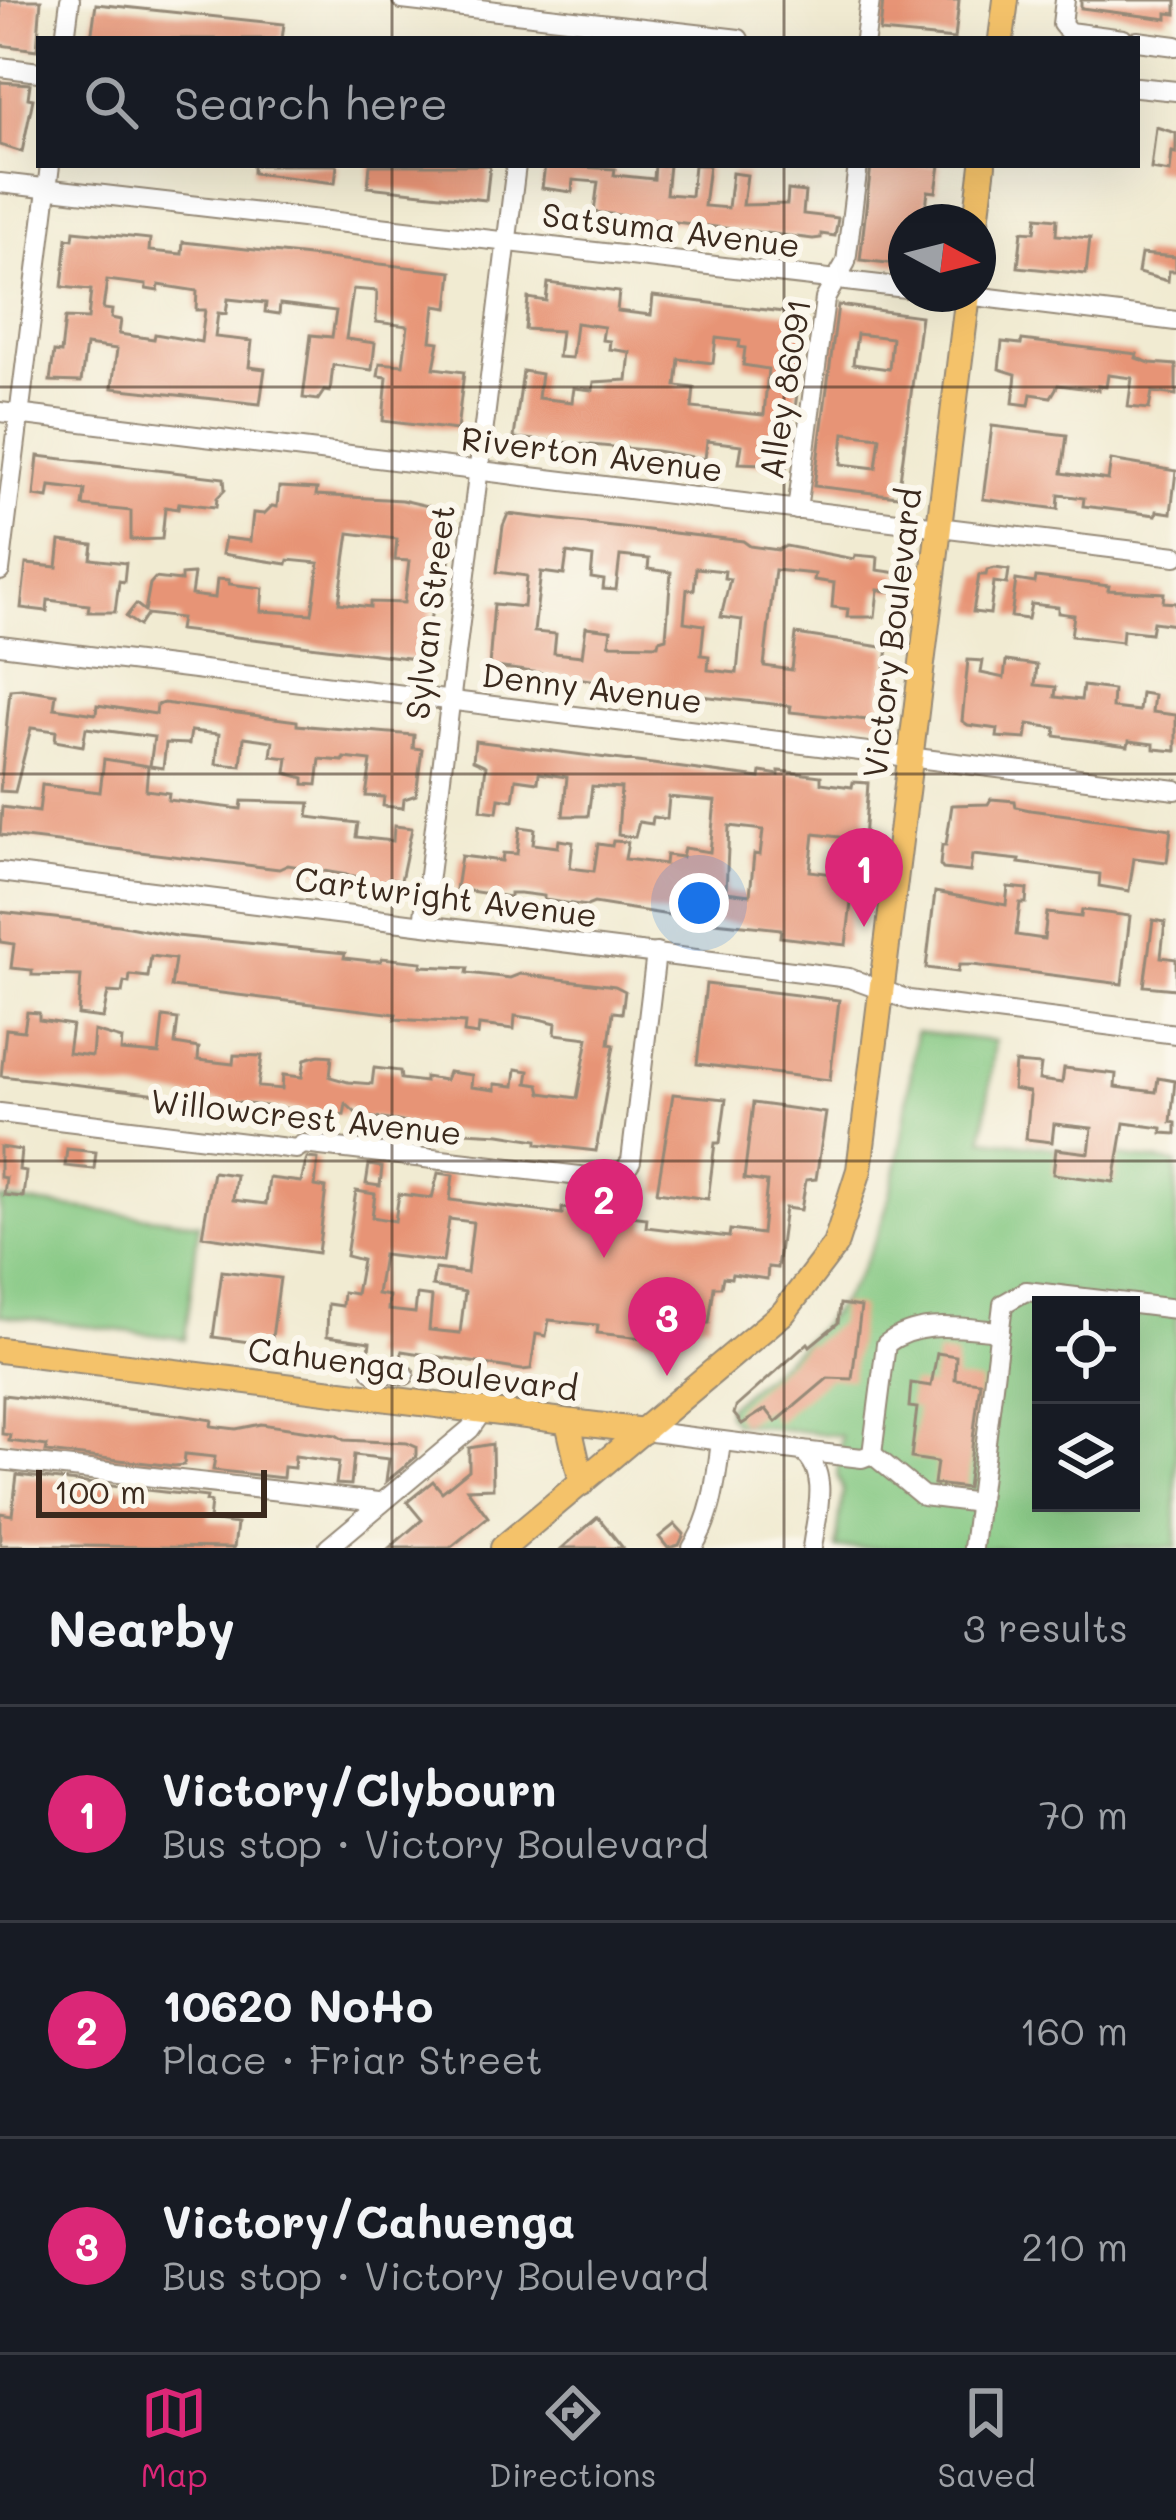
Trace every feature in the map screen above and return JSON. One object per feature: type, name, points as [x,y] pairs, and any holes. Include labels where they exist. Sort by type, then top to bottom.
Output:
[{"type":"main road","points":[[1001,36],[1006,0]]},
{"type":"main road","points":[[978,204],[983,168]]},
{"type":"main road","name":"Victory Boulevard","points":[[503,1548],[784,1312],[835,1245],[859,1170],[966,312]]},
{"type":"main road","name":"Cahuenga Boulevard","points":[[0,1350],[644,1431]]},
{"type":"main road","points":[[568,1422],[582,1483]]},
{"type":"street","points":[[65,36],[70,0]]},
{"type":"street","points":[[402,0],[712,36]]},
{"type":"street","points":[[865,36],[870,0]]},
{"type":"street","points":[[1065,0],[1062,24],[1070,32],[1100,36]]},
{"type":"street","points":[[532,36],[535,16]]},
{"type":"street","points":[[1140,41],[1176,46]]},
{"type":"street","points":[[0,67],[36,72]]},
{"type":"street","points":[[1140,87],[1176,91]]},
{"type":"street","points":[[0,571],[10,413],[50,168]]},
{"type":"street","name":"Sylvan Street","points":[[423,924],[516,168]]},
{"type":"street","name":"Alley 86091","points":[[797,510],[824,299],[845,262],[858,168]]},
{"type":"street","name":"Satsuma Avenue","points":[[0,183],[888,286]]},
{"type":"street","points":[[996,298],[1176,321]]},
{"type":"street","name":"Riverton Avenue","points":[[10,413],[1176,556]]},
{"type":"street","name":"Denny Avenue","points":[[0,646],[1176,790]]},
{"type":"street","name":"Cartwright Avenue","points":[[0,872],[849,978],[910,1000],[1176,1034]]},
{"type":"street","name":"Willowcrest Avenue","points":[[0,1113],[296,1149],[303,1144],[606,1179],[621,1174],[631,1161],[656,953]]},
{"type":"street","points":[[973,1548],[1003,1304],[1026,1291],[1176,1309]]},
{"type":"street","points":[[979,1503],[923,1496],[872,1454],[886,1343],[902,1332],[944,1326],[1000,1331]]},
{"type":"street","points":[[372,1371],[405,1375]]},
{"type":"street","points":[[328,1548],[470,1430],[482,1412]]},
{"type":"street","name":"Cahuenga Boulevard","points":[[644,1431],[809,1456],[862,1458],[872,1454]]},
{"type":"street","points":[[692,1548],[713,1499],[721,1441]]},
{"type":"street","points":[[809,1456],[820,1477],[812,1548]]},
{"type":"street","points":[[0,1460],[379,1502]]},
{"type":"green space","points":[[916,1032],[995,1041],[983,1139],[1176,1163],[1176,1548],[836,1548],[843,1491],[837,1475],[841,1436],[734,1423],[727,1414],[728,1406],[820,1326],[846,1295],[881,1225],[900,1150]]},
{"type":"green space","points":[[0,1199],[199,1223],[185,1339],[0,1315]]},
{"type":"building","points":[[0,0],[41,0],[36,50],[0,45]]},
{"type":"building","points":[[883,0],[959,0],[955,36],[880,32]]},
{"type":"building","points":[[1081,0],[1176,0],[1176,14],[1167,13],[1167,19],[1081,8]]},
{"type":"building","points":[[96,4],[284,24],[282,36],[91,36]]},
{"type":"building","points":[[0,82],[30,84],[28,98],[33,99],[22,152],[0,145]]},
{"type":"building","points":[[1156,127],[1176,133],[1170,172],[1151,169]]},
{"type":"building","points":[[253,168],[337,168],[335,183],[253,173]]},
{"type":"building","points":[[370,168],[490,168],[486,200],[368,187]]},
{"type":"building","points":[[545,168],[615,169],[614,175],[654,179],[655,168],[669,168],[666,194],[691,196],[694,168],[709,168],[704,206],[728,208],[732,173],[747,175],[743,205],[787,204],[788,190],[805,192],[803,214],[838,218],[835,236],[821,234],[813,239],[594,212],[598,182],[573,180],[572,192],[542,188]]},
{"type":"building","points":[[871,168],[940,168],[936,192],[928,191],[926,204],[888,204],[888,263],[860,260]]},
{"type":"building","points":[[1037,217],[1057,219],[1056,235],[1090,238],[1086,274],[1018,267],[1022,231],[1035,232]]},
{"type":"building","points":[[74,231],[150,239],[149,251],[182,254],[183,242],[452,272],[448,308],[435,306],[431,341],[439,342],[434,368],[464,372],[457,430],[383,421],[387,377],[378,376],[380,363],[403,365],[408,326],[376,322],[377,291],[353,289],[346,339],[375,343],[372,370],[333,365],[330,392],[324,391],[318,400],[303,398],[311,335],[332,337],[336,311],[280,304],[279,314],[265,312],[266,303],[228,299],[226,314],[218,313],[215,337],[252,341],[249,367],[265,369],[260,404],[112,388],[117,349],[86,345],[81,382],[50,381],[54,352],[61,353],[65,318],[88,319],[91,290],[62,287],[67,238],[73,239]],"holes":[[[107,280],[158,291],[159,285],[197,291],[196,310],[205,310],[201,342],[119,334],[121,320],[111,318],[112,310],[103,309]]]},
{"type":"building","points":[[1141,254],[1176,257],[1176,271],[1169,271],[1168,281],[1138,273]]},
{"type":"building","points":[[548,283],[619,292],[617,311],[651,315],[653,296],[791,313],[806,321],[788,465],[739,463],[742,445],[707,441],[705,459],[514,438],[523,371],[541,374],[538,398],[572,402],[574,388],[593,390],[594,382],[627,380],[630,352],[609,349],[610,341],[602,340],[604,327],[576,323],[572,358],[558,357],[561,331],[525,329],[528,298],[546,301]],"holes":[[[716,338],[740,341],[739,347],[745,348],[743,365],[768,369],[764,415],[692,408],[694,388],[676,386],[679,359],[713,363]]]},
{"type":"building","points":[[838,305],[921,316],[898,496],[814,486]],"holes":[[[857,334],[892,338],[889,369],[853,364]],[[844,433],[880,437],[876,468],[841,464]]]},
{"type":"building","points":[[1022,340],[1137,354],[1136,358],[1150,363],[1176,365],[1176,395],[1152,392],[1149,409],[1128,407],[1132,378],[1108,375],[1106,387],[1098,386],[1098,390],[1058,385],[1051,397],[1031,394],[1029,405],[1013,403],[1016,374],[999,369],[1002,342],[1021,344]]},
{"type":"building","points":[[992,426],[1067,435],[1062,473],[1108,480],[1111,460],[1176,471],[1171,513],[1083,506],[1084,498],[1059,495],[1058,509],[983,499]]},
{"type":"building","points":[[38,456],[224,478],[225,490],[216,507],[179,503],[178,509],[165,507],[162,539],[131,540],[131,511],[83,506],[85,490],[50,486],[48,498],[34,496]]},
{"type":"building","points":[[279,487],[317,489],[316,495],[402,500],[445,510],[442,537],[451,538],[449,565],[439,564],[424,660],[179,630],[181,618],[147,614],[139,626],[126,617],[136,604],[145,611],[155,578],[181,581],[181,575],[194,574],[191,595],[215,598],[217,579],[229,580],[229,584],[263,588],[261,611],[312,614],[319,563],[288,560],[287,564],[222,554],[225,538],[250,541],[253,513],[264,514],[277,507]],"holes":[[[349,533],[397,539],[395,560],[409,561],[404,603],[370,602],[370,607],[339,603]]]},
{"type":"building","points":[[508,514],[743,541],[778,550],[786,546],[854,559],[855,555],[878,557],[877,570],[898,573],[896,592],[878,590],[875,617],[847,617],[848,609],[832,607],[834,583],[814,580],[815,574],[775,570],[764,666],[792,670],[796,634],[888,648],[878,721],[489,666],[494,604],[524,607],[527,576],[497,572]],"holes":[[[567,553],[593,557],[591,578],[604,580],[603,589],[616,590],[620,556],[649,559],[648,569],[671,572],[666,638],[658,645],[609,644],[611,630],[586,627],[582,656],[554,653],[556,634],[534,632],[541,572],[564,575]],[[696,568],[725,571],[724,578],[730,579],[721,617],[742,620],[737,673],[708,670],[709,656],[701,655],[704,625],[684,622],[687,589],[694,590]]]},
{"type":"building","points":[[60,541],[93,545],[91,559],[126,563],[115,612],[88,612],[89,605],[48,600],[47,611],[21,608],[26,564],[57,567]]},
{"type":"building","points":[[995,568],[1009,570],[1007,584],[994,582],[990,614],[973,612],[979,575]]},
{"type":"building","points":[[1036,577],[1109,586],[1108,590],[1164,593],[1163,602],[1176,603],[1176,625],[1153,622],[1151,633],[1123,630],[1122,642],[1071,636],[1074,615],[1058,613],[1058,607],[1031,604],[1028,619],[1011,617],[1016,580],[1035,583]]},
{"type":"building","points":[[968,660],[983,661],[981,673],[1004,678],[1006,661],[1037,665],[1035,685],[1056,687],[1055,697],[1081,700],[1083,686],[1113,690],[1112,708],[1139,711],[1141,693],[1154,695],[1152,712],[1176,715],[1176,751],[1154,749],[1154,744],[1129,741],[1128,746],[1055,736],[1056,728],[1028,724],[1026,739],[997,737],[998,729],[968,725],[962,721]]},
{"type":"building","points":[[10,690],[56,694],[54,708],[96,714],[97,705],[156,714],[157,705],[164,703],[297,721],[297,725],[414,735],[413,748],[422,749],[416,795],[404,799],[403,808],[383,806],[384,797],[366,796],[371,761],[344,758],[320,759],[317,785],[304,784],[304,778],[286,773],[288,758],[271,756],[273,741],[244,737],[241,766],[216,764],[219,734],[191,731],[189,744],[166,743],[163,768],[150,766],[154,737],[86,728],[83,746],[55,741],[56,731],[31,728],[15,792],[0,791]]},
{"type":"building","points":[[475,741],[760,778],[761,772],[779,775],[779,771],[821,776],[821,783],[852,787],[853,782],[868,783],[864,840],[814,834],[810,871],[854,877],[846,945],[780,937],[781,929],[696,920],[693,913],[669,910],[669,915],[520,893],[510,893],[510,897],[456,889],[461,856],[502,861],[503,853],[517,854],[520,827],[535,829],[533,844],[558,847],[559,840],[573,842],[570,868],[594,871],[598,844],[612,846],[613,841],[628,842],[625,859],[665,864],[666,855],[682,857],[684,848],[710,852],[715,801],[669,797],[667,819],[639,822],[635,837],[618,835],[621,788],[592,786],[588,816],[563,816],[567,777],[539,773],[538,782],[516,779],[513,800],[499,798],[497,812],[481,810],[486,766],[473,760]],"holes":[[[729,826],[763,830],[760,855],[754,854],[750,895],[726,892]]]},
{"type":"building","points":[[104,759],[148,766],[146,790],[169,793],[168,800],[241,809],[242,801],[310,803],[308,817],[358,823],[356,837],[393,841],[394,826],[412,828],[401,880],[0,835],[2,807],[39,812],[42,785],[100,792]]},
{"type":"building","points":[[991,799],[1015,801],[1016,807],[1030,810],[1171,829],[1167,862],[1134,858],[1129,891],[1099,886],[1100,874],[1020,860],[972,855],[970,872],[943,869],[942,845],[946,845],[952,805],[988,804]]},
{"type":"building","points":[[1008,887],[1027,889],[1016,935],[1044,939],[1047,913],[1081,917],[1082,910],[1130,916],[1122,984],[973,965],[959,965],[958,972],[926,968],[935,892],[1006,905]]},
{"type":"building","points":[[0,912],[345,953],[344,958],[468,968],[467,973],[510,978],[520,974],[615,986],[625,991],[622,1013],[613,1012],[609,1044],[614,1045],[596,1151],[500,1134],[429,1134],[430,1127],[368,1117],[367,1123],[346,1104],[344,1115],[1,1076],[6,1029],[24,1031],[27,1012],[39,1013],[39,1020],[72,1025],[68,1053],[92,1056],[94,1031],[122,1039],[121,1051],[159,1054],[163,1017],[178,1019],[175,1044],[199,1048],[198,1060],[233,1064],[234,1055],[262,1056],[258,1087],[282,1089],[283,1075],[302,1077],[305,1059],[319,1055],[332,1056],[330,1077],[348,1082],[372,1084],[374,1068],[400,1071],[401,1079],[425,1082],[425,1077],[445,1080],[448,1072],[472,1075],[471,1087],[495,1090],[495,1084],[514,1086],[516,1069],[529,1071],[527,1083],[539,1085],[541,1093],[577,1098],[588,1038],[555,1034],[556,1023],[515,1016],[514,1029],[479,1025],[478,1035],[464,1033],[465,1023],[395,1019],[396,1014],[171,987],[175,959],[151,956],[148,977],[130,975],[122,993],[108,992],[103,1018],[78,1015],[81,976],[32,975],[32,970],[11,968],[14,944],[0,942]]},
{"type":"building","points":[[1153,920],[1165,922],[1161,957],[1176,959],[1176,989],[1144,986]]},
{"type":"building","points":[[706,984],[839,1000],[830,1080],[697,1064]]},
{"type":"building","points":[[1015,1063],[1041,1065],[1039,1080],[1062,1083],[1064,1068],[1116,1074],[1115,1087],[1156,1092],[1158,1078],[1175,1081],[1171,1122],[1176,1123],[1176,1134],[1124,1123],[1114,1182],[1053,1174],[1056,1149],[1089,1153],[1092,1128],[1054,1124],[1052,1142],[1026,1139],[1030,1096],[1013,1089]]},
{"type":"building","points":[[673,1094],[726,1099],[708,1199],[657,1192]]},
{"type":"building","points":[[753,1103],[826,1113],[816,1179],[806,1180],[801,1210],[785,1208],[777,1268],[768,1267],[767,1279],[723,1277],[721,1287],[714,1287],[709,1323],[686,1324],[684,1338],[597,1333],[598,1325],[549,1320],[546,1336],[536,1334],[531,1369],[522,1370],[402,1351],[401,1361],[368,1358],[370,1342],[327,1336],[328,1304],[342,1306],[343,1292],[356,1294],[362,1260],[346,1256],[356,1191],[375,1194],[372,1217],[395,1221],[399,1194],[432,1198],[438,1173],[453,1175],[450,1200],[562,1214],[562,1208],[647,1218],[646,1227],[729,1237],[730,1230],[762,1234],[767,1182],[744,1179]],"holes":[[[449,1219],[473,1222],[467,1273],[435,1269],[432,1286],[465,1292],[460,1333],[429,1330],[432,1297],[417,1295],[415,1313],[388,1310],[389,1296],[377,1294],[383,1255],[443,1262]]]},
{"type":"building","points":[[0,1147],[21,1150],[19,1170],[26,1171],[23,1197],[4,1195]]},
{"type":"building","points":[[67,1149],[96,1152],[94,1169],[65,1166]]},
{"type":"building","points":[[307,1158],[318,1159],[315,1186],[326,1188],[318,1253],[202,1236],[213,1172],[236,1175],[233,1200],[266,1204],[269,1178],[301,1182]]},
{"type":"building","points":[[369,1165],[382,1167],[380,1186],[366,1184]]},
{"type":"building","points":[[222,1271],[280,1278],[271,1345],[213,1337]]},
{"type":"building","points":[[840,1304],[861,1307],[852,1379],[828,1378],[776,1422],[766,1409],[742,1424],[734,1414],[736,1407],[808,1343],[810,1346],[838,1323]]},
{"type":"building","points":[[937,1353],[956,1356],[955,1379],[980,1382],[967,1488],[934,1484],[937,1462],[911,1458],[917,1408],[909,1407],[911,1383],[931,1386]]},
{"type":"building","points":[[3,1395],[180,1415],[236,1429],[261,1424],[344,1440],[407,1443],[416,1447],[416,1457],[386,1482],[389,1459],[354,1455],[351,1485],[336,1484],[339,1462],[295,1456],[294,1468],[284,1467],[283,1478],[213,1470],[215,1457],[185,1454],[184,1465],[174,1466],[46,1452],[47,1446],[9,1441],[10,1435],[2,1434]]},
{"type":"building","points":[[492,1444],[493,1488],[467,1489],[488,1517],[450,1548],[389,1548],[422,1520],[407,1502],[433,1481],[442,1492],[469,1470],[469,1448]]},
{"type":"building","points":[[17,1475],[207,1497],[209,1520],[237,1524],[234,1548],[0,1545],[0,1513],[12,1515]]},
{"type":"building","points":[[598,1517],[623,1548],[562,1548]]},
{"type":"building","points":[[675,1524],[684,1534],[679,1545],[668,1548],[659,1537]]},
{"type":"place","name":"Victory/Clybourn","points":[[864,927]]},
{"type":"place","name":"10620 NoHo","points":[[604,1258]]},
{"type":"place","name":"Victory/Cahuenga","points":[[667,1376]]}]
